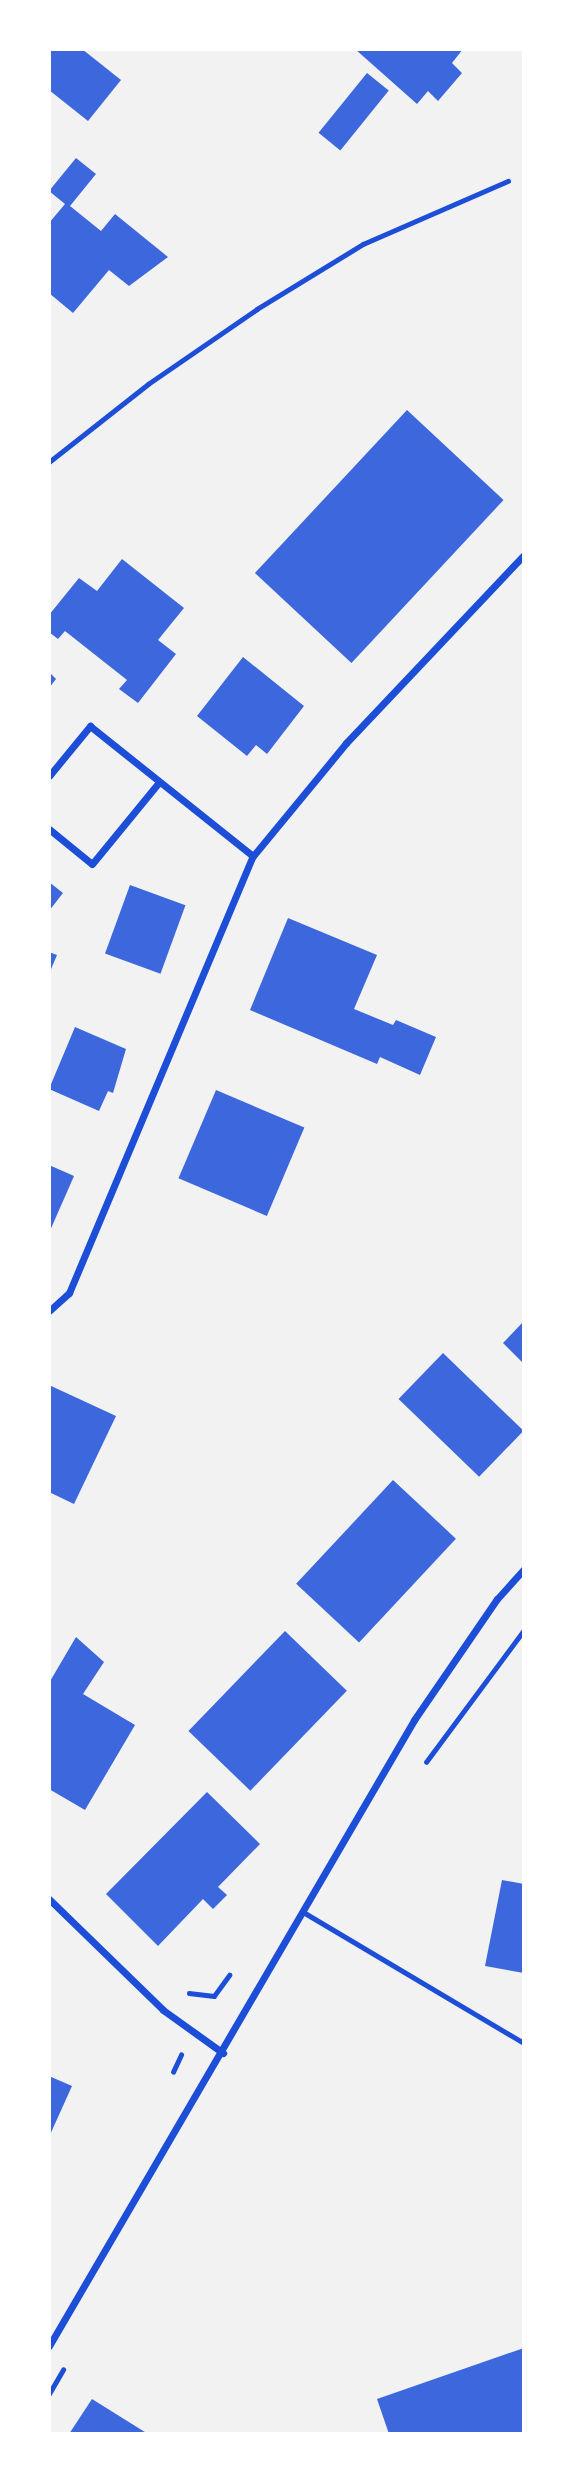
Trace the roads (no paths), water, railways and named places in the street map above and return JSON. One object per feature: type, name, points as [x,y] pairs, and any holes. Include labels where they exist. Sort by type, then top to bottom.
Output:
[{"type":"street","points":[[49,1311],[69,1293],[253,856],[346,743],[524,555]]},
{"type":"street","points":[[49,776],[90,726],[253,856]]},
{"type":"street","points":[[49,829],[92,864],[159,782]]},
{"type":"street","points":[[49,2346],[223,2053],[414,1720],[497,1599],[524,1569]]},
{"type":"street","points":[[49,1899],[163,2010],[223,2053]]},
{"type":"lane","points":[[303,1912],[524,2043]]}]
